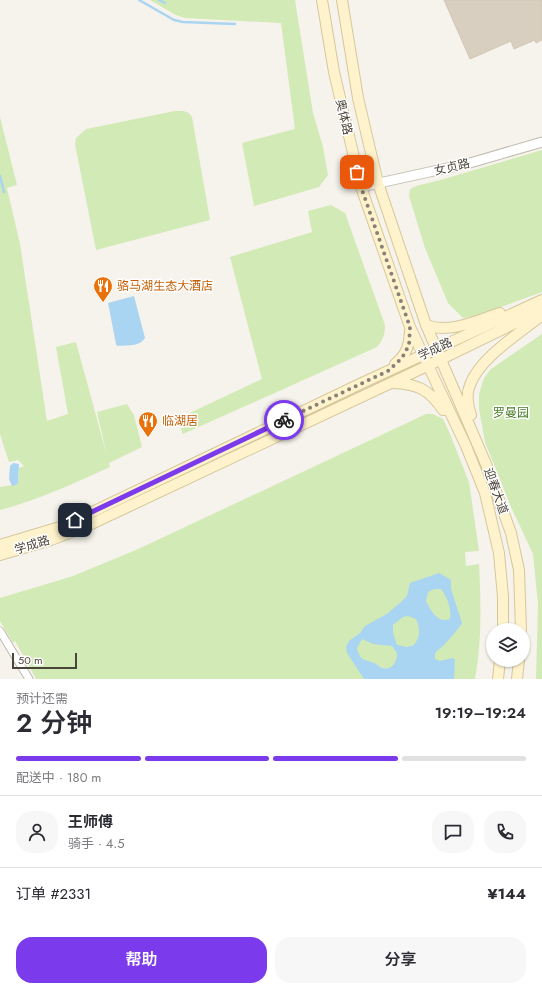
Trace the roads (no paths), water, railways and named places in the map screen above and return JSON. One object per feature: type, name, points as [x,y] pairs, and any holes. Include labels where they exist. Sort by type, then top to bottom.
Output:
[{"type":"main road","name":"奥体路","points":[[322,0],[336,80],[361,187],[410,327],[427,366]]},
{"type":"main road","name":"奥体路","points":[[342,0],[358,98],[378,183],[426,325],[441,360]]},
{"type":"main road","points":[[426,325],[434,328],[441,328],[468,324],[542,299]]},
{"type":"main road","name":"学成路","points":[[0,545],[63,526],[542,299]]},
{"type":"main road","name":"学成路","points":[[0,555],[51,540],[87,526],[441,360],[542,310]]},
{"type":"main road","points":[[477,442],[468,404],[469,386],[472,380],[479,367],[542,315]]},
{"type":"main road","points":[[388,371],[402,358],[409,345],[410,327]]},
{"type":"main road","name":"迎春大道","points":[[441,360],[498,493],[511,533],[517,556],[521,584],[521,623]]},
{"type":"main road","name":"迎春大道","points":[[427,366],[466,446],[485,493],[499,553],[503,597],[503,623]]},
{"type":"main road","points":[[391,383],[408,384],[423,389],[432,396],[466,446]]},
{"type":"main road","points":[[498,679],[499,667]]},
{"type":"main road","points":[[517,679],[518,667]]},
{"type":"street","name":"女贞路","points":[[361,187],[470,163],[542,142]]},
{"type":"street","points":[[0,631],[29,679]]},
{"type":"water","points":[[134,296],[145,338],[140,343],[117,346],[108,303]]},
{"type":"water","points":[[13,463],[19,464],[18,484],[12,486],[9,479],[10,466]]},
{"type":"water","points":[[439,573],[451,580],[451,589],[462,623],[447,642],[437,651],[435,654],[435,659],[440,661],[453,658],[455,660],[454,679],[364,679],[347,653],[346,647],[349,641],[360,633],[365,626],[387,614],[407,596],[410,583]],"holes":[[[434,589],[441,589],[445,595],[450,607],[450,619],[442,620],[438,618],[428,605],[426,601],[428,592]],[[408,616],[416,619],[419,629],[419,635],[416,642],[414,645],[407,647],[397,645],[393,633],[393,625],[403,617]],[[362,639],[373,644],[392,646],[397,653],[394,665],[386,669],[382,668],[375,663],[363,659],[357,648]]]},
{"type":"waterway","points":[[139,0],[174,20],[183,22],[235,24]]},
{"type":"waterway","points":[[159,0],[165,3]]},
{"type":"waterway","points":[[0,176],[4,192]]},
{"type":"place","name":"骆马湖生态大酒店","points":[[103,303]]},
{"type":"place","name":"临湖居","points":[[148,438]]},
{"type":"park label","name":"罗曼园","points":[[511,413]]}]
